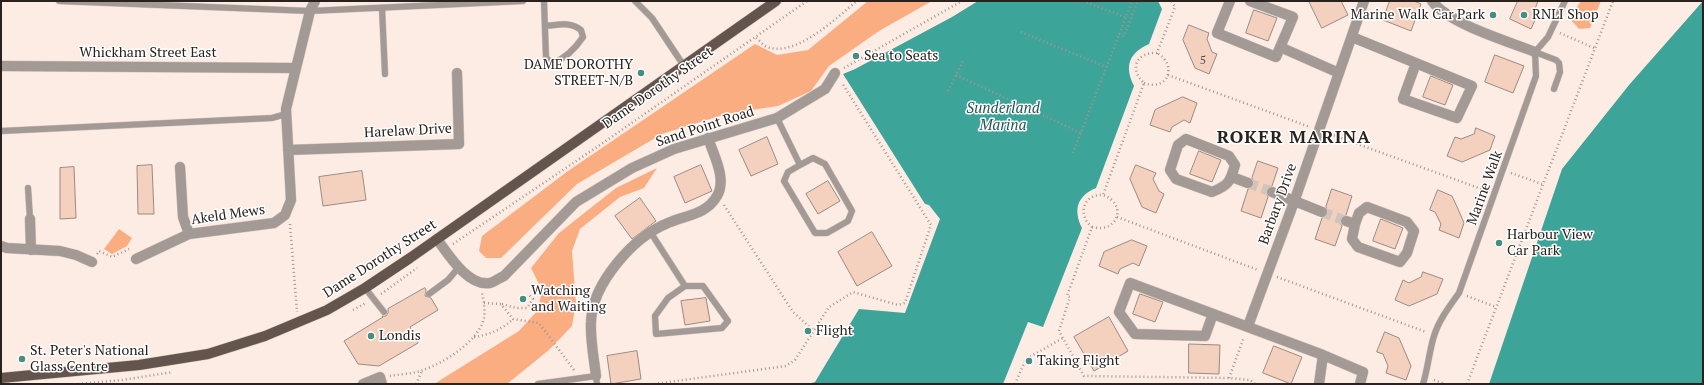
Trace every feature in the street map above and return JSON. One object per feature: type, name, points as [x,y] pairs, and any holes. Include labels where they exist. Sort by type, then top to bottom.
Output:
[{"type":"main road","name":"Dame Dorothy Street","points":[[1,378],[139,365],[208,354],[265,336],[327,310],[365,288],[437,239],[773,2]]},
{"type":"street","name":"Akeld Mews","points":[[136,259],[189,234],[274,223],[285,214],[291,200],[286,114],[295,68],[310,11],[315,1]]},
{"type":"street","points":[[1230,1],[1217,33],[1276,57],[1293,17],[1250,1]]},
{"type":"street","name":"Barbary Drive","points":[[1248,326],[1294,202],[1364,1]]},
{"type":"street","points":[[1432,1],[1437,8],[1461,22],[1534,52]]},
{"type":"street","points":[[1352,37],[1416,63],[1472,86],[1457,118],[1403,99],[1416,63]]},
{"type":"street","points":[[1280,47],[1339,73]]},
{"type":"street","name":"Whickham Street East","points":[[1,66],[295,68]]},
{"type":"street","name":"Harelaw Drive","points":[[288,150],[459,144],[457,73]]},
{"type":"street","name":"Sand Point Road","points":[[480,283],[491,283],[504,276],[576,202],[632,168],[674,149],[777,118],[825,89],[835,73]]},
{"type":"street","points":[[597,380],[590,322],[597,295],[616,264],[631,247],[667,223],[699,213],[711,205],[718,195],[721,183],[719,168],[708,138]]},
{"type":"street","points":[[1186,140],[1229,156],[1235,164],[1232,177],[1225,186],[1212,192],[1176,179],[1170,170],[1178,145],[1186,140]]},
{"type":"street","points":[[180,167],[183,217],[189,234]]},
{"type":"street","points":[[1232,177],[1248,183]]},
{"type":"street","points":[[1272,192],[1322,212]]},
{"type":"street","points":[[1367,207],[1407,222],[1414,231],[1407,253],[1400,262],[1358,248],[1352,239],[1351,222],[1367,207]]},
{"type":"street","points":[[30,219],[31,250]]},
{"type":"street","points":[[437,239],[459,267],[469,277],[480,283]]},
{"type":"street","points":[[1,246],[6,248],[60,251],[92,262]]},
{"type":"street","points":[[1213,314],[1205,336],[1135,334],[1120,312],[1130,283],[1248,326],[1363,372],[1360,384]]},
{"type":"street","points":[[1319,384],[1323,355]]},
{"type":"street","points":[[363,384],[381,381]]},
{"type":"lane","points":[[59,1],[310,11],[524,1]]},
{"type":"lane","points":[[544,1],[546,58],[553,63],[561,60],[570,54],[583,38],[581,30],[575,25],[566,23],[545,26]]},
{"type":"lane","points":[[635,1],[652,18],[684,66]]},
{"type":"lane","points":[[1554,89],[1560,72],[1559,63],[1556,60],[1534,52],[1544,42],[1552,30],[1565,1]]},
{"type":"lane","points":[[382,8],[385,74]]},
{"type":"lane","name":"Marine Walk","points":[[1423,384],[1434,335],[1443,315],[1459,293],[1504,171],[1536,76],[1534,52]]},
{"type":"lane","points":[[1,131],[272,118],[286,114]]},
{"type":"lane","points":[[777,118],[800,165]]},
{"type":"lane","points":[[813,158],[825,164],[852,211],[848,222],[827,234],[815,233],[784,181],[788,172],[800,165],[813,158]]},
{"type":"lane","points":[[28,188],[30,219]]},
{"type":"lane","points":[[651,234],[685,286]]},
{"type":"lane","points":[[429,294],[448,280],[459,267]]},
{"type":"lane","points":[[685,286],[703,286],[728,321],[722,328],[656,334],[655,316],[668,298],[685,286]]},
{"type":"lane","points":[[365,288],[384,312]]},
{"type":"lane","points":[[538,384],[581,378],[597,380]]},
{"type":"path","name":"Dame Dorothy Street","points":[[445,249],[606,141],[756,38],[807,1]]},
{"type":"path","points":[[756,38],[766,46],[779,48],[801,43],[814,35],[857,1]]},
{"type":"path","points":[[654,384],[786,366],[795,360],[829,307],[853,292],[898,305],[905,303],[931,225],[835,73],[961,1]]},
{"type":"path","points":[[1083,1],[1125,17]]},
{"type":"path","points":[[1073,153],[1132,1]]},
{"type":"path","points":[[1119,34],[1124,36],[1138,1]]},
{"type":"path","points":[[1157,52],[1174,7],[1172,1]]},
{"type":"path","points":[[1467,384],[1613,1]]},
{"type":"path","points":[[1552,30],[1594,48]]},
{"type":"path","points":[[1021,32],[1106,66]]},
{"type":"path","points":[[1157,52],[1167,60],[1169,71],[1168,75],[1161,83],[1155,85],[1144,83],[1136,74],[1136,64],[1145,54],[1157,52]]},
{"type":"path","points":[[948,91],[964,59]]},
{"type":"path","points":[[956,75],[1080,133]]},
{"type":"path","points":[[1168,75],[1495,193]]},
{"type":"path","points":[[1103,195],[1144,83]]},
{"type":"path","points":[[1504,171],[1542,184]]},
{"type":"path","points":[[718,195],[793,312],[814,331]]},
{"type":"path","points":[[1103,195],[1115,203],[1117,217],[1113,224],[1106,228],[1100,229],[1087,224],[1083,216],[1084,208],[1089,199],[1093,196],[1103,195]]},
{"type":"path","points":[[285,214],[291,226],[298,322]]},
{"type":"path","points":[[1092,227],[1068,296],[1070,297],[1059,331],[1084,376],[1229,378],[1250,380],[1255,384]]},
{"type":"path","points":[[92,262],[98,251],[112,257],[132,248],[136,259]]},
{"type":"path","points":[[381,381],[422,371],[459,350],[473,337],[480,328],[484,318],[484,303],[480,283]]},
{"type":"path","points":[[1459,293],[1496,307]]},
{"type":"path","points":[[484,303],[502,304],[516,308],[527,308],[533,299],[529,295]]},
{"type":"path","points":[[502,304],[513,320]]},
{"type":"path","points":[[473,337],[497,331],[513,320],[539,323],[581,378]]},
{"type":"path","points":[[1229,378],[1248,326]]},
{"type":"path","points":[[1016,384],[1026,359],[1063,338]]},
{"type":"path","points":[[416,384],[422,371]]},
{"type":"shaded area","points":[[868,1],[932,1],[879,31],[829,66],[811,91],[778,106],[726,114],[662,134],[577,184],[501,258],[486,258],[479,251],[482,236],[568,171],[755,44],[777,55],[808,50]]},
{"type":"shaded area","points":[[1581,1],[1601,1],[1590,28],[1579,29],[1571,20],[1572,14]]},
{"type":"shaded area","points":[[657,168],[644,188],[620,197],[580,229],[572,251],[576,303],[572,326],[549,350],[507,384],[434,384],[519,331],[538,310],[542,290],[531,268],[559,233],[616,188]]},
{"type":"shaded area","points":[[119,229],[132,238],[127,246],[112,254],[104,249]]},
{"type":"water","name":"Sunderland Marina","points":[[978,1],[1158,1],[1162,9],[1149,44],[1137,52],[1130,61],[1129,72],[1134,86],[1096,188],[1085,195],[1078,204],[1077,210],[1082,228],[1043,327],[1028,322],[1003,384],[808,384],[815,382],[859,309],[905,313],[940,219],[929,205],[925,204],[843,74],[952,17]]},
{"type":"water","points":[[1703,1],[1703,384],[1489,384],[1562,169],[1629,85]]},
{"type":"building","points":[[1309,1],[1341,1],[1348,15],[1322,28]]},
{"type":"building","points":[[1390,1],[1414,1],[1421,4],[1411,31],[1383,20]]},
{"type":"building","name":"RNLI Shop","points":[[1518,1],[1538,1],[1535,9],[1539,11],[1531,29],[1510,19]]},
{"type":"building","points":[[1254,10],[1277,18],[1268,41],[1246,33]]},
{"type":"building","points":[[1189,25],[1209,33],[1207,39],[1212,52],[1217,54],[1209,74],[1195,68],[1183,40]]},
{"type":"building","points":[[1495,55],[1524,66],[1513,93],[1485,82]]},
{"type":"building","points":[[1431,76],[1453,85],[1445,105],[1423,97]]},
{"type":"building","points":[[1183,97],[1197,103],[1190,123],[1184,120],[1172,127],[1170,132],[1150,125],[1155,110]]},
{"type":"building","points":[[1476,128],[1495,136],[1490,150],[1462,162],[1447,156],[1455,137],[1461,139],[1474,134]]},
{"type":"building","points":[[767,137],[778,164],[751,176],[739,150]]},
{"type":"building","points":[[1199,151],[1221,160],[1212,182],[1190,174]]},
{"type":"building","points":[[1258,161],[1278,168],[1272,186],[1266,190],[1268,197],[1261,218],[1241,211],[1248,189],[1252,188],[1254,185],[1252,178]]},
{"type":"building","points":[[152,165],[154,214],[138,214],[137,166]]},
{"type":"building","points":[[701,165],[712,191],[685,203],[674,177]]},
{"type":"building","points":[[1136,165],[1156,173],[1153,179],[1159,191],[1164,194],[1156,213],[1142,207],[1130,179]]},
{"type":"building","points":[[74,167],[76,218],[60,219],[60,168]]},
{"type":"building","points":[[362,171],[366,200],[323,206],[319,177]]},
{"type":"building","points":[[828,181],[840,201],[818,214],[806,194]]},
{"type":"building","points":[[1332,189],[1352,196],[1346,215],[1340,219],[1342,226],[1335,246],[1315,239],[1322,218],[1328,214],[1326,207]]},
{"type":"building","points":[[1438,190],[1452,196],[1458,209],[1464,223],[1459,238],[1439,230],[1441,224],[1435,212],[1430,210]]},
{"type":"building","points":[[640,198],[656,221],[632,239],[615,216]]},
{"type":"building","points":[[1381,219],[1403,228],[1395,249],[1373,241]]},
{"type":"building","points":[[872,232],[892,266],[857,286],[838,252]]},
{"type":"building","points":[[1132,240],[1147,246],[1139,266],[1133,263],[1120,269],[1118,274],[1099,266],[1104,252]]},
{"type":"building","points":[[1423,272],[1443,279],[1437,294],[1409,306],[1395,300],[1403,280],[1409,283],[1421,277]]},
{"type":"building","points":[[425,288],[425,296],[431,298],[438,310],[410,327],[418,343],[379,366],[358,364],[344,341],[383,317],[382,316],[386,316],[388,309]]},
{"type":"building","points":[[1140,294],[1163,302],[1155,322],[1133,314]]},
{"type":"building","points":[[706,298],[710,321],[685,325],[681,301]]},
{"type":"building","points":[[1109,317],[1128,351],[1094,371],[1074,337]]},
{"type":"building","points":[[1385,332],[1399,338],[1411,366],[1406,380],[1386,373],[1388,366],[1383,354],[1377,352]]},
{"type":"building","points":[[1189,344],[1220,345],[1219,374],[1189,373]]},
{"type":"building","points":[[1274,346],[1302,357],[1291,384],[1263,373]]},
{"type":"building","points":[[637,351],[641,379],[611,384],[607,356]]},
{"type":"tunnel","points":[[1248,183],[1272,192]]},
{"type":"tunnel","points":[[1322,212],[1346,221]]},
{"type":"place","name":"Marine Walk Car Park","points":[[1493,15]]},
{"type":"place","name":"RNLI Shop","points":[[1524,15]]},
{"type":"place","name":"Sea to Seats","points":[[856,56]]},
{"type":"place","name":"DAME DOROTHY STREET-N/B","points":[[641,73]]},
{"type":"place","name":"Harbour View Car Park","points":[[1499,243]]},
{"type":"place","name":"Watching and Waiting","points":[[523,299]]},
{"type":"place","name":"Flight","points":[[808,331]]},
{"type":"place","name":"Londis","points":[[371,336]]},
{"type":"place","name":"St. Peter's National Glass Centre","points":[[22,359]]},
{"type":"place","name":"Taking Flight","points":[[1029,361]]},
{"type":"district","name":"ROKER MARINA","points":[[1294,138]]}]
